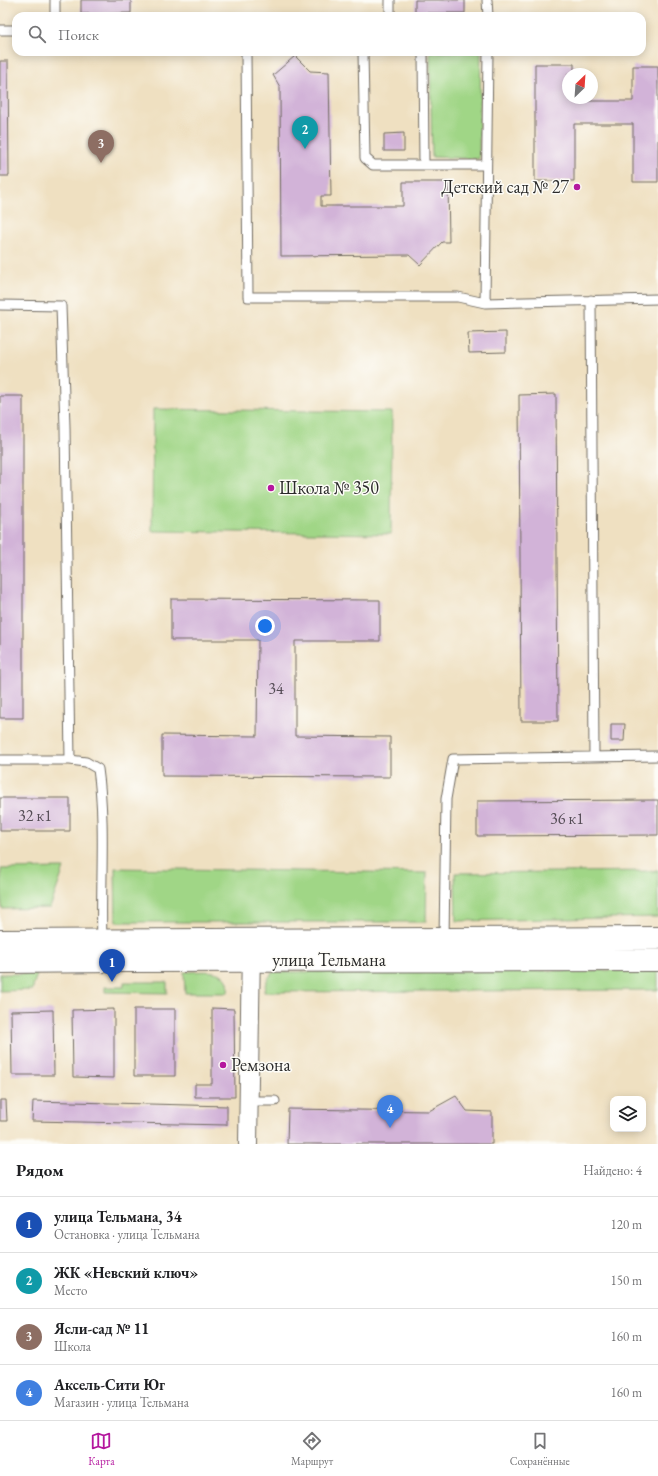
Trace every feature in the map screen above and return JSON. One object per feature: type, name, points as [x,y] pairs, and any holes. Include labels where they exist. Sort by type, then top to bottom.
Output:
[{"type":"street","name":"улица Тельмана","points":[[444,950],[658,938]]},
{"type":"street","name":"улица Тельмана","points":[[0,941],[102,940],[251,950]]},
{"type":"street","name":"улица Тельмана","points":[[0,962],[251,950],[444,950],[658,960]]},
{"type":"street","points":[[248,1144],[251,950]]},
{"type":"lane","points":[[55,0],[55,12]]},
{"type":"lane","points":[[390,0],[390,12]]},
{"type":"lane","points":[[487,0],[488,12]]},
{"type":"lane","points":[[0,30],[12,30]]},
{"type":"lane","points":[[246,56],[248,297],[458,296],[485,303],[658,299]]},
{"type":"lane","points":[[363,56],[365,158],[373,165],[486,165]]},
{"type":"lane","points":[[422,56],[424,165]]},
{"type":"lane","points":[[485,303],[488,56]]},
{"type":"lane","points":[[591,300],[594,756]]},
{"type":"lane","points":[[0,305],[61,306],[65,427],[70,760]]},
{"type":"lane","points":[[444,950],[446,799],[454,759],[658,756]]},
{"type":"lane","points":[[0,760],[70,760],[86,762],[98,770],[100,785],[102,860],[102,940]]},
{"type":"lane","points":[[248,1101],[275,1101]]},
{"type":"green space","points":[[430,56],[481,56],[479,159],[432,157]]},
{"type":"green space","points":[[153,409],[392,412],[391,534],[152,531]]},
{"type":"green space","points":[[64,868],[50,908],[2,909],[1,869]]},
{"type":"green space","points":[[115,868],[427,873],[426,922],[116,922]]},
{"type":"green space","points":[[658,871],[658,917],[456,921],[455,873]]},
{"type":"green space","points":[[658,970],[658,990],[264,992],[267,981],[274,972]]},
{"type":"green space","points":[[184,972],[216,972],[225,978],[228,983],[228,993],[185,993]]},
{"type":"green space","points":[[0,974],[37,974],[32,990],[0,991]]},
{"type":"green space","points":[[124,982],[167,982],[167,993],[105,992],[105,987],[124,987]]},
{"type":"building","points":[[81,0],[131,0],[131,12],[81,12]]},
{"type":"building","points":[[415,0],[465,0],[465,12],[415,12]]},
{"type":"building","points":[[295,56],[310,71],[329,72],[331,196],[321,196],[321,206],[403,206],[403,182],[448,182],[449,242],[442,242],[420,265],[409,255],[281,256],[280,87],[273,75]]},
{"type":"building","points":[[0,61],[8,61],[9,176],[0,176]]},
{"type":"building","points":[[535,64],[574,64],[574,68],[562,68],[562,104],[598,104],[598,101],[633,101],[633,66],[658,66],[658,182],[633,182],[633,124],[574,124],[574,181],[535,181]]},
{"type":"building","points":[[404,133],[404,151],[384,151],[384,134]]},
{"type":"building","points":[[506,332],[506,352],[469,353],[468,333]]},
{"type":"building","points":[[556,394],[558,721],[521,721],[519,395]]},
{"type":"building","points":[[0,396],[23,396],[23,718],[0,718]]},
{"type":"building","points":[[171,599],[380,600],[380,641],[295,641],[295,736],[390,737],[390,777],[162,776],[162,735],[257,736],[258,640],[171,640]]},
{"type":"building","points":[[611,724],[625,724],[624,741],[611,741]]},
{"type":"building","points":[[0,798],[70,798],[70,831],[0,831]]},
{"type":"building","points":[[658,800],[658,835],[477,836],[477,801]]},
{"type":"building","name":"Ремзона","points":[[212,1008],[234,1009],[235,1097],[195,1097],[195,1084],[212,1084]]},
{"type":"building","points":[[114,1009],[114,1078],[73,1077],[72,1010]]},
{"type":"building","points":[[134,1009],[175,1009],[175,1076],[134,1076]]},
{"type":"building","points":[[53,1010],[54,1075],[12,1075],[11,1011]]},
{"type":"building","points":[[456,1096],[467,1111],[492,1112],[492,1144],[287,1144],[288,1109],[429,1111]]},
{"type":"building","points":[[0,1100],[6,1100],[7,1121],[0,1121]]},
{"type":"building","points":[[33,1101],[227,1106],[227,1125],[32,1121]]},
{"type":"place","name":"ЖК «Невский ключ»","points":[[305,149]]},
{"type":"place","name":"Ясли-сад № 11","points":[[101,163]]},
{"type":"place","name":"Детский сад № 27","points":[[577,187]]},
{"type":"place","name":"Школа № 350","points":[[271,488]]},
{"type":"place","name":"улица Тельмана, 34","points":[[112,982]]},
{"type":"place","name":"Ремзона","points":[[223,1065]]},
{"type":"place","name":"Аксель-Сити Юг","points":[[390,1128]]}]
